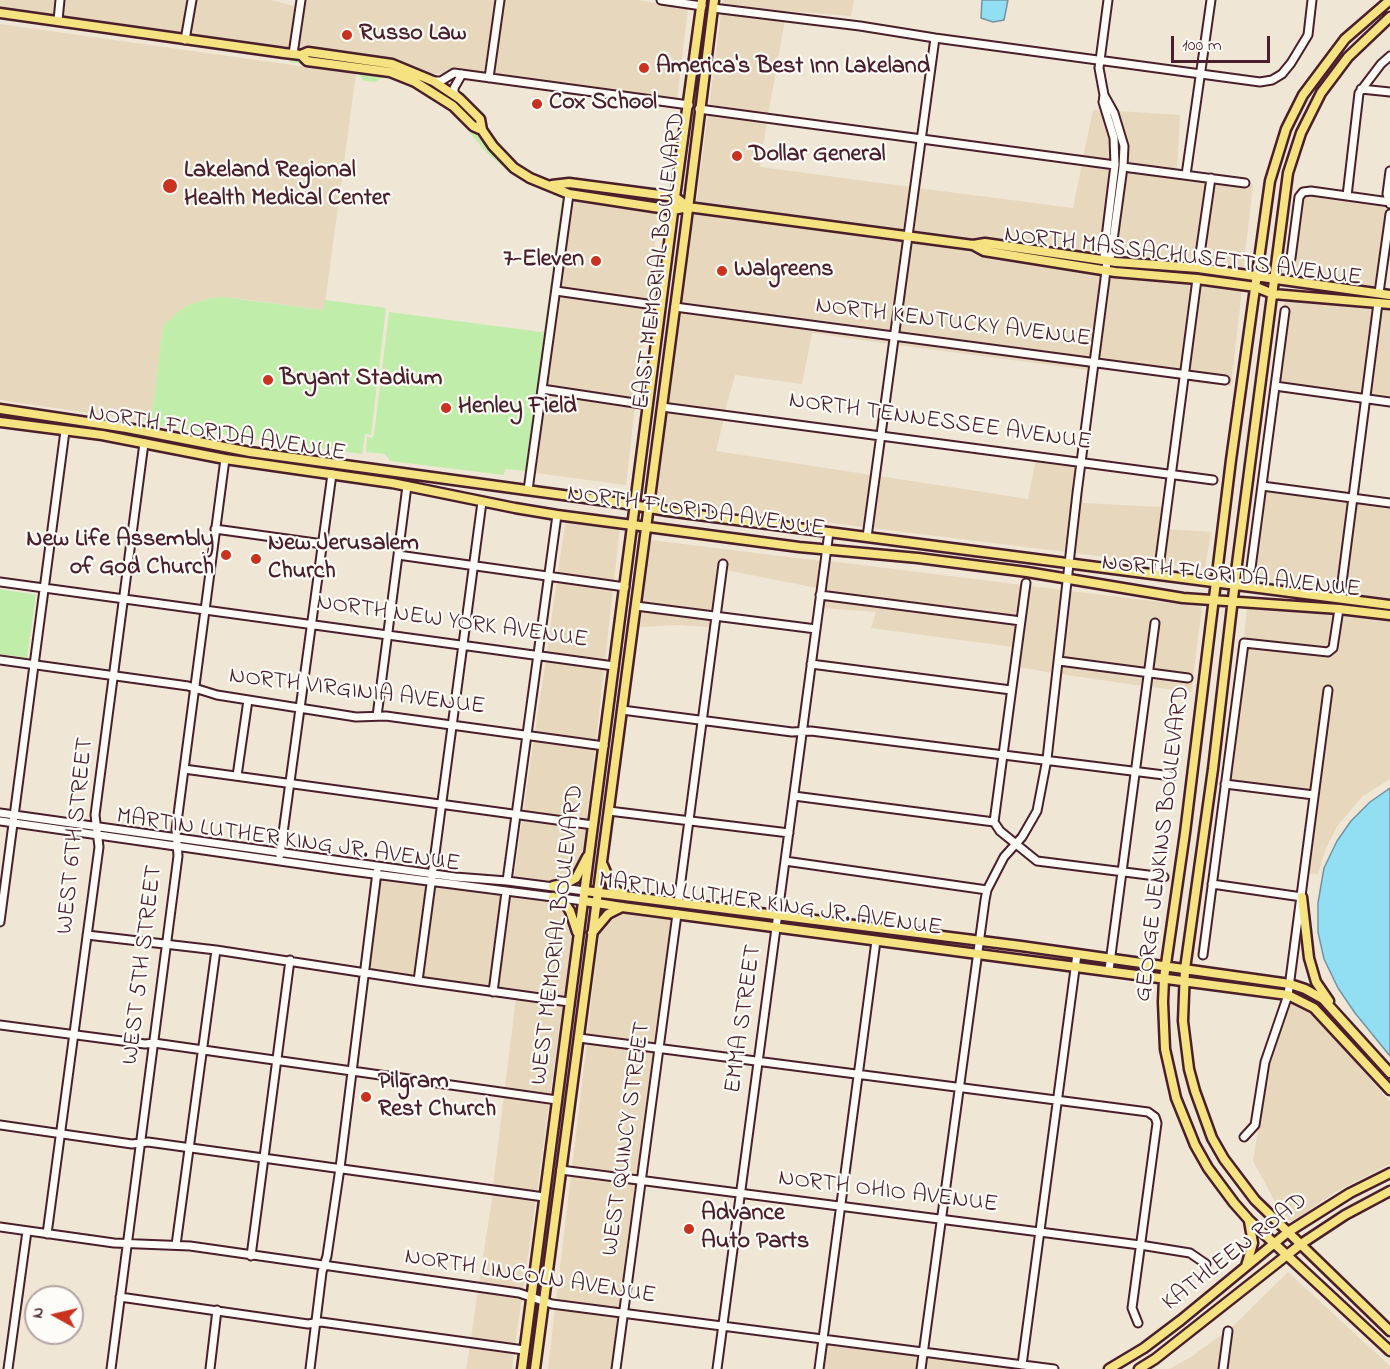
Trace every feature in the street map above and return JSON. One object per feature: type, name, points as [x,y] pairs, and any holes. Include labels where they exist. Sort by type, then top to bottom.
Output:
[{"type":"main road","name":"GEORGE JENKINS BOULEVARD","points":[[1390,0],[1345,39],[1316,75],[1293,113],[1270,181],[1164,978],[1163,1024],[1170,1075],[1184,1120],[1208,1168],[1233,1203],[1249,1220],[1390,1351]]},
{"type":"main road","name":"EAST MEMORIAL BOULEVARD","points":[[635,505],[702,3]]},
{"type":"main road","name":"EAST MEMORIAL BOULEVARD","points":[[646,526],[713,4]]},
{"type":"main road","points":[[0,13],[185,40],[297,54],[308,51],[392,64],[433,81],[460,99],[480,118],[482,130],[493,146],[514,168],[530,178],[569,194],[673,210],[688,207]]},
{"type":"main road","name":"GEORGE JENKINS BOULEVARD","points":[[1390,17],[1363,40],[1334,75],[1316,103],[1301,133],[1284,194],[1213,768],[1185,969],[1183,1021],[1189,1069],[1212,1138],[1239,1181],[1255,1200],[1390,1331]]},
{"type":"main road","points":[[297,54],[307,61],[390,72],[415,82],[453,106],[472,126],[482,130]]},
{"type":"main road","points":[[548,185],[570,183],[675,197],[688,207]]},
{"type":"main road","name":"NORTH MASSACHUSETTS AVENUE","points":[[688,207],[974,245],[985,243],[1107,260],[1198,268],[1390,295]]},
{"type":"main road","name":"NORTH MASSACHUSETTS AVENUE","points":[[974,245],[984,251],[1106,271],[1256,287],[1273,294],[1390,304]]},
{"type":"main road","name":"NORTH FLORIDA AVENUE","points":[[0,409],[133,429],[250,452],[649,508],[1390,604]]},
{"type":"main road","name":"NORTH FLORIDA AVENUE","points":[[0,422],[144,442],[225,459],[407,486],[482,502],[633,525],[826,550],[918,558],[1068,579],[1152,594],[1388,614]]},
{"type":"main road","points":[[225,459],[250,452]]},
{"type":"main road","points":[[407,486],[417,481],[429,480],[533,495],[551,493]]},
{"type":"main road","name":"WEST MEMORIAL BOULEVARD","points":[[522,1369],[635,505]]},
{"type":"main road","name":"WEST MEMORIAL BOULEVARD","points":[[535,1369],[646,526]]},
{"type":"main road","points":[[553,886],[567,884],[576,878],[590,852]]},
{"type":"main road","points":[[602,860],[611,884],[618,892],[636,898]]},
{"type":"main road","name":"MARTIN LUTHER KING JR. AVENUE","points":[[585,891],[1110,958],[1290,984],[1323,999],[1390,1073]]},
{"type":"main road","points":[[553,897],[566,905],[570,911],[579,937]]},
{"type":"main road","points":[[1302,897],[1309,958],[1316,982],[1335,1012]]},
{"type":"main road","name":"MARTIN LUTHER KING JR. AVENUE","points":[[584,901],[1288,995],[1314,1008],[1390,1090]]},
{"type":"main road","points":[[592,934],[608,914],[622,907]]},
{"type":"main road","points":[[557,1100],[563,1106],[567,1125]]},
{"type":"main road","name":"KATHLEEN ROAD","points":[[1109,1369],[1119,1367],[1162,1335],[1288,1232],[1350,1193],[1390,1173]]},
{"type":"main road","name":"KATHLEEN ROAD","points":[[1139,1369],[1155,1359],[1301,1244],[1346,1215],[1390,1191]]},
{"type":"main road","points":[[1246,1267],[1253,1243],[1249,1220]]},
{"type":"street","points":[[58,20],[60,0]]},
{"type":"street","points":[[185,40],[192,0]]},
{"type":"street","points":[[297,54],[301,0]]},
{"type":"street","points":[[489,78],[500,0]]},
{"type":"street","points":[[661,0],[702,3]]},
{"type":"street","points":[[921,1369],[987,890],[1004,857],[1028,828],[1037,811],[1047,759],[1081,461],[1107,260],[1111,255],[1119,166],[1124,146],[1111,103],[1104,95],[1101,81],[1099,59],[1108,0]]},
{"type":"street","points":[[1186,175],[1211,0]]},
{"type":"street","points":[[713,4],[935,39],[1260,82],[1272,80],[1282,74],[1291,63],[1308,35],[1312,0]]},
{"type":"street","points":[[867,537],[935,39]]},
{"type":"street","points":[[1347,196],[1361,88],[1390,56]]},
{"type":"street","points":[[433,81],[441,81],[454,73],[689,105]]},
{"type":"street","points":[[460,99],[454,93],[454,88],[462,74]]},
{"type":"street","points":[[1361,88],[1390,92]]},
{"type":"street","points":[[699,110],[1245,183]]},
{"type":"street","points":[[1291,258],[1299,197],[1303,192],[1390,202],[1387,194],[1390,171]]},
{"type":"street","points":[[1198,268],[1211,178]]},
{"type":"street","points":[[528,490],[569,194]]},
{"type":"street","points":[[1379,293],[1390,214]]},
{"type":"street","points":[[1158,575],[1197,279]]},
{"type":"street","points":[[556,291],[661,306]]},
{"type":"street","points":[[1340,598],[1378,303]]},
{"type":"street","name":"NORTH KENTUCKY AVENUE","points":[[675,307],[1226,380]]},
{"type":"street","points":[[1251,568],[1285,311]]},
{"type":"street","points":[[1275,386],[1390,402]]},
{"type":"street","points":[[542,389],[648,405]]},
{"type":"street","name":"NORTH TENNESSEE AVENUE","points":[[662,407],[881,434],[1213,480]]},
{"type":"street","points":[[0,922],[64,431]]},
{"type":"street","name":"WEST 6TH STREET","points":[[47,1234],[99,847],[95,815],[144,442]]},
{"type":"street","name":"WEST 5TH STREET","points":[[111,1369],[167,945],[178,842],[176,830],[225,459]]},
{"type":"street","points":[[279,861],[332,474]]},
{"type":"street","points":[[377,716],[407,486]]},
{"type":"street","points":[[1262,486],[1390,503]]},
{"type":"street","points":[[418,981],[482,502]]},
{"type":"street","points":[[507,880],[557,514]]},
{"type":"street","points":[[215,529],[323,544]]},
{"type":"street","name":"EMMA STREET","points":[[717,1369],[829,532]]},
{"type":"street","points":[[398,555],[625,586]]},
{"type":"street","points":[[678,903],[723,564]]},
{"type":"street","name":"NORTH NEW YORK AVENUE","points":[[0,582],[614,666]]},
{"type":"street","points":[[1026,583],[994,822],[1000,831],[1037,861],[1164,877]]},
{"type":"street","points":[[820,595],[1021,621]]},
{"type":"street","points":[[636,606],[816,628]]},
{"type":"street","points":[[1203,955],[1244,643],[1328,652],[1333,648],[1339,609]]},
{"type":"street","points":[[1109,970],[1155,623]]},
{"type":"street","name":"NORTH VIRGINIA AVENUE","points":[[0,660],[194,688],[248,700],[356,717],[377,716],[452,724],[604,746]]},
{"type":"street","points":[[1059,661],[1188,678]]},
{"type":"street","points":[[812,664],[1011,690]]},
{"type":"street","points":[[1244,1137],[1255,1125],[1266,1062],[1288,995],[1328,690]]},
{"type":"street","points":[[237,776],[248,700]]},
{"type":"street","points":[[622,710],[792,732],[811,731],[1047,759],[1172,776]]},
{"type":"street","points":[[184,769],[593,825]]},
{"type":"street","points":[[1225,784],[1314,795]]},
{"type":"street","points":[[794,796],[994,822]]},
{"type":"street","points":[[609,811],[789,833]]},
{"type":"street","name":"MARTIN LUTHER KING JR. AVENUE","points":[[0,813],[13,819],[97,835],[280,852],[378,865],[506,892],[584,901]]},
{"type":"street","name":"MARTIN LUTHER KING JR. AVENUE","points":[[0,821],[13,819],[97,826],[279,861],[377,874],[507,880],[585,891]]},
{"type":"street","points":[[785,861],[987,890]]},
{"type":"street","points":[[310,1369],[340,1168],[378,865]]},
{"type":"street","points":[[1212,884],[1302,897]]},
{"type":"street","points":[[493,992],[506,892]]},
{"type":"street","name":"WEST QUINCY STREET","points":[[616,1369],[677,914]]},
{"type":"street","points":[[87,935],[290,960],[569,1002]]},
{"type":"street","points":[[819,1369],[876,941]]},
{"type":"street","points":[[176,1245],[216,950]]},
{"type":"street","points":[[1022,1365],[1077,954]]},
{"type":"street","points":[[251,1256],[290,960]]},
{"type":"street","points":[[0,1025],[145,1044],[154,1043],[557,1100]]},
{"type":"street","points":[[579,1038],[1148,1112],[1155,1117],[1156,1123],[1132,1308],[1138,1323]]},
{"type":"street","points":[[0,1125],[264,1157],[544,1197]]},
{"type":"street","name":"NORTH OHIO AVENUE","points":[[561,1170],[1140,1245],[1190,1253],[1206,1264]]},
{"type":"street","name":"NORTH LINCOLN AVENUE","points":[[0,1227],[127,1244],[176,1245],[325,1265],[519,1293],[544,1303],[1054,1369]]},
{"type":"street","points":[[8,1369],[27,1231]]},
{"type":"street","points":[[120,1297],[308,1324],[316,1322],[524,1350]]},
{"type":"street","points":[[210,1369],[218,1310]]},
{"type":"street","points":[[1223,1369],[1228,1331]]},
{"type":"shaded area","points":[[0,0],[56,0],[54,16],[0,9]]},
{"type":"shaded area","points":[[64,0],[188,0],[182,36],[62,17]]},
{"type":"shaded area","points":[[196,0],[272,0],[296,7],[290,50],[190,37]]},
{"type":"shaded area","points":[[305,0],[496,0],[486,74],[453,75],[409,71],[298,51]]},
{"type":"shaded area","points":[[504,0],[637,0],[688,8],[677,100],[494,75]]},
{"type":"shaded area","points":[[723,0],[854,0],[851,16],[787,11],[786,14],[722,6]]},
{"type":"shaded area","points":[[721,13],[785,20],[768,115],[709,107]]},
{"type":"shaded area","name":"Lakeland Regional Health Medical Center","points":[[0,24],[356,74],[324,310],[234,298],[212,298],[191,304],[179,311],[163,326],[151,422],[0,400]]},
{"type":"shaded area","points":[[1093,110],[1102,111],[1110,138],[1111,161],[1083,157]]},
{"type":"shaded area","points":[[1118,111],[1180,115],[1177,168],[1183,171],[1127,164],[1128,146]]},
{"type":"shaded area","points":[[708,114],[767,122],[760,167],[911,187],[905,233],[696,204]]},
{"type":"shaded area","points":[[1082,164],[1111,167],[1101,256],[913,234],[918,188],[1073,208]]},
{"type":"shaded area","points":[[1126,171],[1206,181],[1195,264],[1114,258]]},
{"type":"shaded area","points":[[1214,182],[1253,185],[1243,271],[1203,265]]},
{"type":"shaded area","points":[[1305,196],[1386,205],[1376,289],[1287,278],[1289,261],[1295,261]]},
{"type":"shaded area","points":[[572,198],[659,211],[648,301],[560,288]]},
{"type":"shaded area","points":[[695,211],[904,240],[891,332],[682,305]]},
{"type":"shaded area","points":[[912,241],[970,248],[983,255],[1101,273],[1091,358],[899,333]]},
{"type":"shaded area","points":[[1109,275],[1192,282],[1181,370],[1098,359]]},
{"type":"shaded area","points":[[1200,283],[1242,289],[1231,386],[1187,382],[1188,378],[1229,384],[1230,378],[1188,371]]},
{"type":"shaded area","points":[[559,295],[647,308],[636,399],[546,386]]},
{"type":"shaded area","points":[[1285,298],[1374,306],[1363,394],[1280,383],[1290,308],[1284,307]]},
{"type":"shaded area","points":[[1382,307],[1390,307],[1390,398],[1370,396]]},
{"type":"shaded area","points":[[681,311],[891,338],[890,344],[812,333],[802,384],[735,375],[725,411],[669,404]]},
{"type":"shaded area","points":[[898,339],[1090,365],[1089,370],[897,345]]},
{"type":"shaded area","points":[[545,393],[635,406],[626,485],[535,473]]},
{"type":"shaded area","points":[[668,411],[724,418],[716,451],[871,475],[863,527],[656,501]]},
{"type":"shaded area","points":[[1036,459],[1077,464],[1067,552],[871,528],[879,476],[1028,499]]},
{"type":"shaded area","points":[[1084,465],[1083,503],[1162,507],[1155,563],[1074,553]]},
{"type":"shaded area","points":[[1266,490],[1349,501],[1337,594],[1249,582],[1251,571],[1255,571]]},
{"type":"shaded area","points":[[1356,502],[1390,507],[1390,601],[1345,595]]},
{"type":"shaded area","points":[[566,519],[620,527],[614,581],[558,572]]},
{"type":"shaded area","points":[[1167,529],[1211,532],[1205,569],[1163,564]]},
{"type":"shaded area","points":[[651,540],[821,561],[817,588],[726,570],[727,562],[720,560],[713,612],[643,603]]},
{"type":"shaded area","points":[[829,561],[1022,585],[1017,617],[825,592]]},
{"type":"shaded area","points":[[557,579],[613,588],[605,661],[547,653]]},
{"type":"shaded area","points":[[1029,586],[1063,590],[1053,673],[1018,667]]},
{"type":"shaded area","points":[[1070,591],[1202,607],[1191,692],[1150,687],[1151,677],[1191,681],[1192,675],[1152,670],[1159,620],[1152,620],[1145,669],[1063,658]]},
{"type":"shaded area","points":[[824,599],[1016,623],[1013,647],[871,628],[876,612],[823,608]]},
{"type":"shaded area","points":[[1247,606],[1334,612],[1330,646],[1326,649],[1244,640]]},
{"type":"shaded area","points":[[642,610],[712,619],[711,627],[679,625],[640,627]]},
{"type":"shaded area","points":[[1338,616],[1390,621],[1390,779],[1363,796],[1338,825],[1326,848],[1318,874],[1304,873],[1313,795],[1225,784],[1244,643],[1328,652],[1333,647]]},
{"type":"shaded area","points":[[546,659],[604,668],[596,741],[535,732]]},
{"type":"shaded area","points":[[1062,665],[1144,676],[1142,686],[1061,674]]},
{"type":"shaded area","points":[[534,739],[595,748],[586,821],[523,813]]},
{"type":"shaded area","points":[[522,820],[586,828],[582,858],[573,876],[553,883],[514,878]]},
{"type":"shaded area","points":[[380,878],[426,883],[414,977],[368,970]]},
{"type":"shaded area","points":[[434,885],[502,895],[489,988],[422,978]]},
{"type":"shaded area","points":[[509,896],[552,900],[567,912],[573,931],[564,998],[497,989]]},
{"type":"shaded area","points":[[623,911],[673,917],[657,1045],[587,1036],[600,930],[611,917]]},
{"type":"shaded area","points":[[516,998],[563,1005],[550,1095],[505,1088]]},
{"type":"shaded area","points":[[1291,1002],[1308,1008],[1390,1102],[1390,1164],[1335,1192],[1294,1221],[1285,1220],[1253,1161],[1269,1063]]},
{"type":"shaded area","points":[[587,1042],[656,1051],[639,1176],[572,1168]]},
{"type":"shaded area","points":[[504,1095],[549,1102],[537,1192],[493,1186]]},
{"type":"shaded area","points":[[571,1175],[638,1183],[620,1310],[556,1301]]},
{"type":"shaded area","points":[[493,1193],[536,1199],[523,1290],[479,1284]]},
{"type":"shaded area","points":[[1288,1272],[1390,1366],[1390,1369],[1227,1369],[1231,1328]]},
{"type":"shaded area","points":[[478,1290],[522,1297],[515,1345],[471,1339]]},
{"type":"shaded area","points":[[555,1308],[619,1317],[612,1369],[548,1369]]},
{"type":"shaded area","points":[[1224,1333],[1219,1369],[1169,1369],[1191,1357]]},
{"type":"shaded area","points":[[826,1343],[919,1355],[917,1369],[823,1369]]},
{"type":"shaded area","points":[[470,1346],[514,1352],[512,1369],[466,1369]]},
{"type":"shaded area","points":[[927,1356],[1029,1369],[925,1369]]},
{"type":"green space","name":"Henley Field","points":[[291,57],[390,71],[461,113],[488,150],[503,161],[563,195],[527,471],[505,469],[504,475],[390,461],[385,454],[366,452],[367,437],[372,438],[374,435],[389,312],[544,331],[562,197],[536,187],[506,170],[484,150],[454,113],[410,85],[384,76],[375,82],[364,81],[357,72],[290,62]]},
{"type":"green space","points":[[223,297],[324,310],[325,300],[386,308],[371,435],[365,434],[362,454],[155,425],[151,422],[163,326],[179,311],[191,304]]},
{"type":"green space","points":[[0,589],[36,595],[27,658],[0,654]]},
{"type":"water","points":[[982,0],[1008,0],[1004,20],[993,22],[981,18]]},
{"type":"water","points":[[1390,788],[1390,1056],[1355,1013],[1338,988],[1324,959],[1318,932],[1318,903],[1324,868],[1337,841],[1351,821],[1370,802]]},
{"type":"place","name":"Russo Law","points":[[347,35]]},
{"type":"place","name":"America's Best Inn Lakeland","points":[[644,68]]},
{"type":"place","name":"Cox School","points":[[537,104]]},
{"type":"place","name":"Dollar General","points":[[737,156]]},
{"type":"place","name":"Lakeland Regional Health Medical Center","points":[[170,186]]},
{"type":"place","name":"7-Eleven","points":[[596,261]]},
{"type":"place","name":"Walgreens","points":[[722,271]]},
{"type":"place","name":"Bryant Stadium","points":[[268,380]]},
{"type":"place","name":"Henley Field","points":[[446,408]]},
{"type":"place","name":"New Life Assembly of God Church","points":[[226,555]]},
{"type":"place","name":"New Jerusalem Church","points":[[256,559]]},
{"type":"place","name":"Pilgram Rest Church","points":[[366,1097]]},
{"type":"place","name":"Advance Auto Parts","points":[[689,1229]]}]
